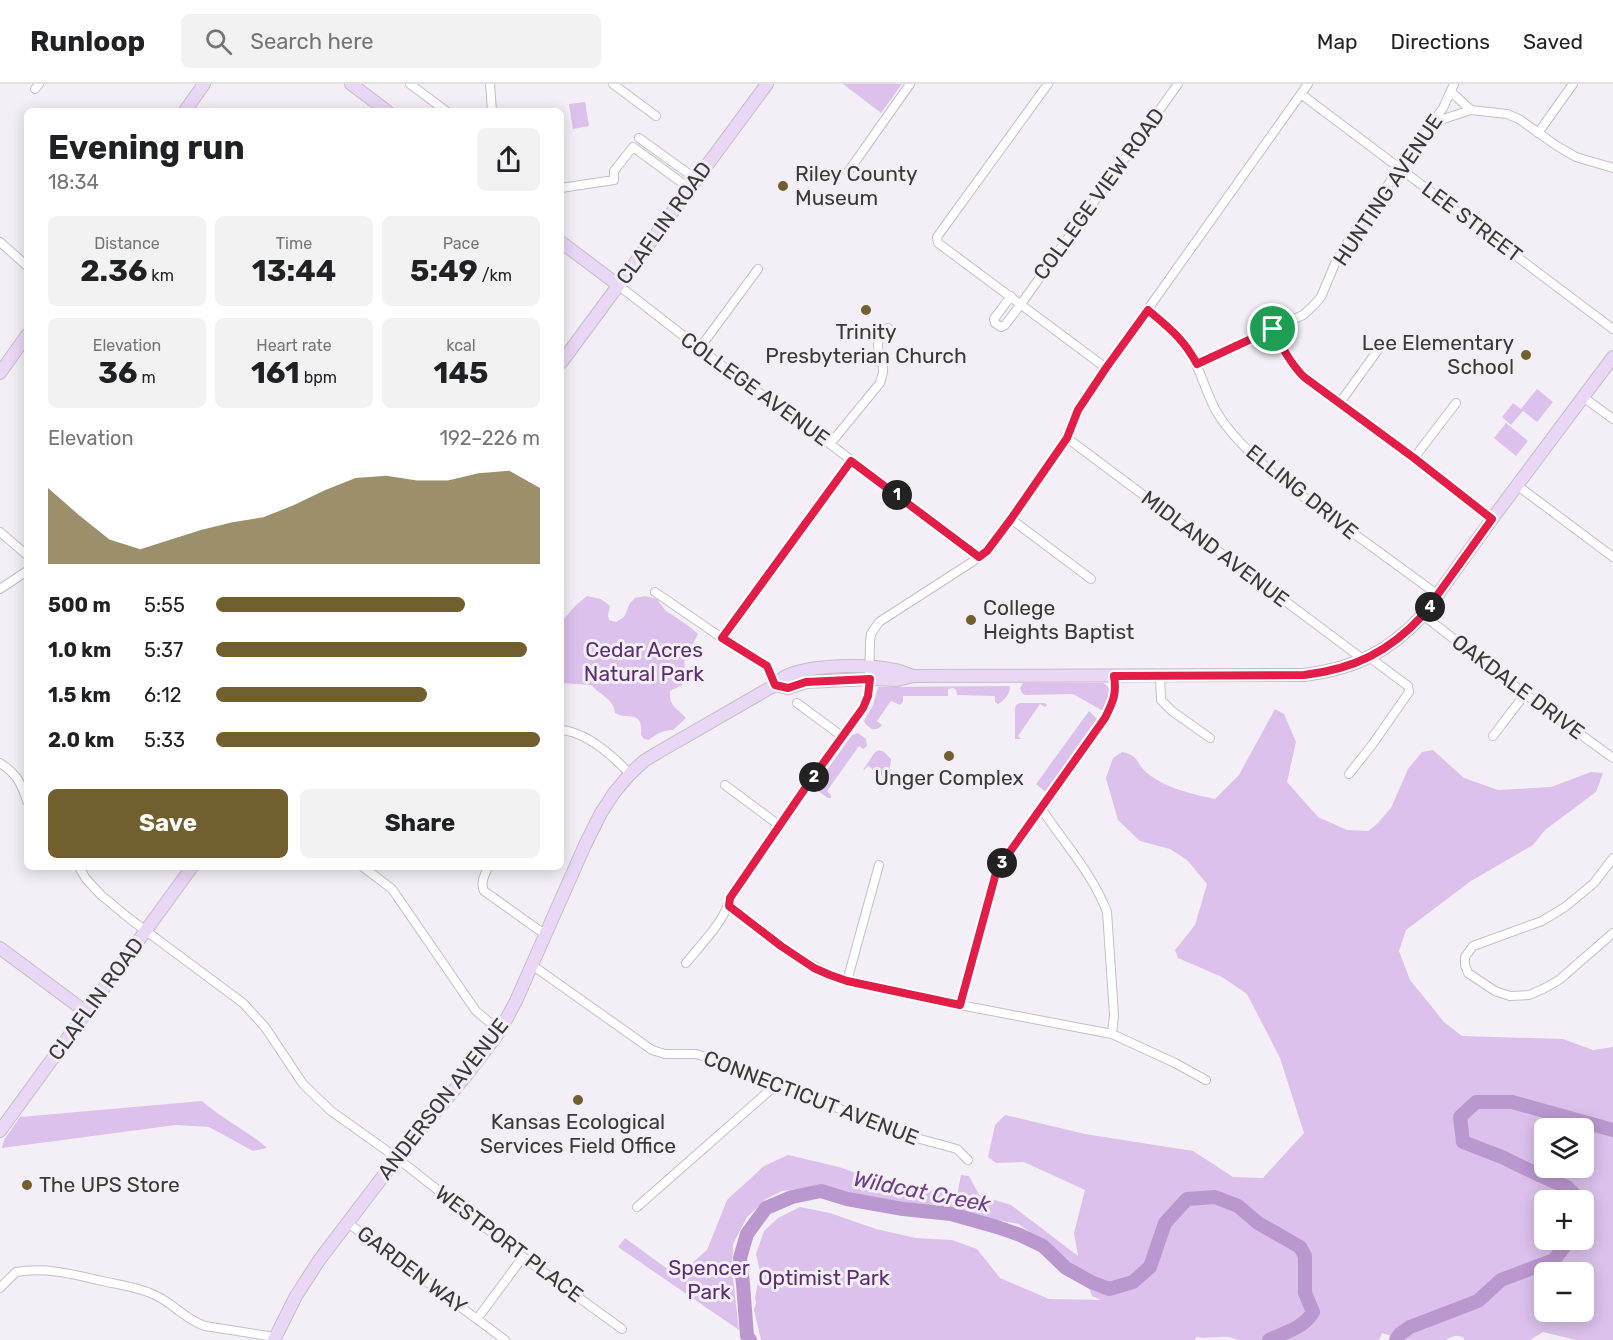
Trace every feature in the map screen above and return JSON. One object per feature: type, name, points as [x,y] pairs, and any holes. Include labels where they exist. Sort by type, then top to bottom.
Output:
[{"type":"main road","points":[[187,108],[204,84]]},
{"type":"main road","points":[[351,84],[383,108]]},
{"type":"main road","name":"CLAFLIN ROAD","points":[[564,359],[767,84]]},
{"type":"main road","name":"COLLEGE AVENUE","points":[[564,245],[618,285]]},
{"type":"main road","points":[[0,373],[24,339]]},
{"type":"main road","name":"ANDERSON AVENUE","points":[[275,1338],[307,1277],[397,1158],[500,1032],[601,813],[614,793],[644,761],[775,685],[788,688],[806,682],[870,673],[897,680],[913,676],[1304,675],[1347,667],[1394,643],[1423,615],[1613,357]]},
{"type":"main road","name":"CLAFLIN ROAD","points":[[0,1131],[190,870]]},
{"type":"main road","points":[[0,948],[86,1012]]},
{"type":"street","points":[[410,84],[442,108]]},
{"type":"street","points":[[490,84],[492,108]]},
{"type":"street","points":[[613,84],[656,116]]},
{"type":"street","points":[[848,172],[910,84]]},
{"type":"street","points":[[1048,84],[937,237],[938,243],[1106,368]]},
{"type":"street","name":"COLLEGE VIEW ROAD","points":[[1011,296],[995,317],[994,321],[997,325],[1003,327],[1021,304],[1178,84]]},
{"type":"street","points":[[686,963],[705,941],[729,906],[730,898],[863,708],[868,696],[871,634],[879,621],[987,551],[1067,438],[1078,410],[1106,368],[1308,84]]},
{"type":"street","points":[[1538,133],[1573,84]]},
{"type":"street","points":[[1453,88],[1471,110]]},
{"type":"street","name":"HUNTING AVENUE","points":[[1197,364],[1302,315],[1312,307],[1321,297],[1336,261],[1352,236],[1434,122],[1453,88]]},
{"type":"street","name":"LEE STREET","points":[[1301,94],[1613,329]]},
{"type":"street","points":[[1434,122],[1471,110],[1507,114],[1519,118],[1576,157],[1613,168]]},
{"type":"street","points":[[639,138],[693,184]]},
{"type":"street","points":[[564,188],[614,180],[614,171],[633,147],[693,184]]},
{"type":"street","points":[[0,242],[24,263]]},
{"type":"street","points":[[699,349],[758,269]]},
{"type":"street","name":"COLLEGE AVENUE","points":[[618,285],[699,349],[830,444],[979,557]]},
{"type":"street","name":"ELLING DRIVE","points":[[1148,310],[1178,335],[1188,347],[1215,408],[1229,430],[1253,456],[1278,478],[1438,595]]},
{"type":"street","points":[[830,444],[880,383],[884,370],[878,349],[879,338],[888,328]]},
{"type":"street","points":[[1273,329],[1285,354],[1304,377],[1492,519]]},
{"type":"street","points":[[1339,404],[1380,347]]},
{"type":"street","points":[[1583,397],[1613,419]]},
{"type":"street","points":[[1414,458],[1456,403]]},
{"type":"street","name":"MIDLAND AVENUE","points":[[1067,438],[1408,686],[1409,692],[1349,774]]},
{"type":"street","points":[[722,638],[851,461]]},
{"type":"street","points":[[1518,486],[1613,557]]},
{"type":"street","points":[[1011,519],[1091,579]]},
{"type":"street","points":[[0,532],[24,552]]},
{"type":"street","points":[[0,590],[24,573]]},
{"type":"street","points":[[655,592],[767,666],[775,685]]},
{"type":"street","name":"OAKDALE DRIVE","points":[[1423,615],[1613,758]]},
{"type":"street","points":[[960,1005],[996,873],[1105,718],[1114,699],[1116,689],[1114,676]]},
{"type":"street","points":[[1160,676],[1161,700],[1172,711],[1210,738]]},
{"type":"street","points":[[1493,736],[1525,694]]},
{"type":"street","points":[[797,703],[843,737]]},
{"type":"street","points":[[564,730],[583,736],[613,757],[630,774]]},
{"type":"street","points":[[0,763],[12,771],[24,792]]},
{"type":"street","points":[[725,785],[780,826]]},
{"type":"street","points":[[1041,808],[1093,883],[1107,912],[1114,1015],[1112,1034]]},
{"type":"street","points":[[1613,858],[1594,883],[1565,907],[1542,921],[1473,946],[1465,957],[1465,965],[1468,973],[1495,991],[1510,996],[1529,995],[1559,980],[1613,933]]},
{"type":"street","points":[[847,981],[879,865]]},
{"type":"street","name":"WESTPORT PLACE","points":[[81,870],[101,895],[243,1003],[265,1027],[303,1084],[331,1111],[397,1158],[523,1257],[622,1329]]},
{"type":"street","points":[[487,870],[482,886],[484,891],[546,935]]},
{"type":"street","points":[[377,871],[392,889],[476,1011],[500,1032]]},
{"type":"street","points":[[729,906],[814,968],[847,981],[1112,1034],[1206,1080]]},
{"type":"street","name":"CONNECTICUT AVENUE","points":[[532,965],[652,1050],[665,1053],[696,1054],[715,1060],[909,1136],[957,1149],[968,1160]]},
{"type":"street","points":[[637,1207],[777,1084]]},
{"type":"street","name":"GARDEN WAY","points":[[348,1222],[505,1340]]},
{"type":"street","points":[[477,1319],[523,1257]]},
{"type":"street","points":[[0,1288],[16,1272],[49,1270],[70,1272],[154,1294],[169,1302],[195,1323],[275,1338]]},
{"type":"green space","points":[[843,84],[902,84],[881,113]]},
{"type":"green space","points":[[585,102],[589,126],[573,129],[569,104]]},
{"type":"green space","points":[[1537,389],[1553,402],[1537,422],[1523,411],[1511,425],[1502,417],[1513,403],[1521,409]]},
{"type":"green space","points":[[1506,423],[1528,441],[1516,456],[1494,438]]},
{"type":"green space","name":"Cedar Acres Natural Park","points":[[587,596],[601,599],[610,606],[609,620],[616,622],[624,617],[630,603],[635,598],[645,596],[657,599],[665,610],[698,634],[685,658],[686,676],[682,685],[670,691],[672,704],[686,718],[673,730],[660,733],[649,740],[644,739],[641,735],[640,721],[634,717],[615,713],[612,704],[591,685],[564,683],[564,619]]},
{"type":"green space","points":[[1023,683],[1103,683],[1109,688],[1110,696],[1103,711],[1073,694],[1025,695],[1020,688]]},
{"type":"green space","points":[[1010,686],[1007,696],[998,704],[995,702],[995,696],[957,695],[953,688],[948,689],[948,696],[903,696],[903,702],[900,705],[891,701],[877,721],[882,725],[877,729],[872,729],[864,721],[873,705],[878,687]]},
{"type":"green space","points":[[1020,703],[1045,703],[1047,705],[1045,707],[1040,704],[1018,736],[1021,739],[1015,739],[1015,709]]},
{"type":"green space","points":[[1275,709],[1284,714],[1296,742],[1287,782],[1318,817],[1347,830],[1368,831],[1377,824],[1391,808],[1408,769],[1422,752],[1433,750],[1464,778],[1498,790],[1551,787],[1591,772],[1603,773],[1596,792],[1545,830],[1533,845],[1471,881],[1406,930],[1399,951],[1410,980],[1444,1022],[1462,1036],[1563,1039],[1593,1050],[1613,1047],[1613,1340],[1576,1340],[1543,1332],[1530,1340],[1464,1340],[1457,1336],[1446,1340],[1404,1340],[1382,1333],[1379,1340],[1237,1340],[1223,1337],[1196,1337],[1195,1340],[761,1340],[754,1310],[760,1272],[756,1254],[764,1231],[778,1218],[800,1207],[830,1213],[876,1229],[916,1238],[952,1240],[977,1249],[1000,1278],[1049,1299],[1101,1300],[1092,1296],[1082,1271],[1019,1224],[945,1208],[893,1202],[823,1188],[782,1191],[766,1199],[747,1217],[733,1244],[732,1270],[739,1330],[618,1247],[625,1238],[677,1276],[707,1250],[727,1200],[764,1166],[788,1155],[839,1167],[879,1181],[957,1195],[961,1175],[969,1176],[979,1195],[1011,1205],[1078,1256],[1074,1233],[1085,1190],[1024,1162],[996,1163],[988,1157],[995,1125],[1005,1115],[1085,1134],[1193,1151],[1233,1177],[1263,1178],[1304,1133],[1280,1058],[1247,994],[1222,977],[1178,958],[1175,950],[1195,925],[1207,884],[1187,860],[1170,849],[1140,841],[1118,820],[1106,778],[1113,758],[1122,752],[1135,757],[1153,778],[1170,786],[1215,799],[1239,775]]},
{"type":"green space","points":[[1089,711],[1097,719],[1046,792],[1036,784]]},
{"type":"green space","points":[[858,733],[866,739],[867,746],[863,749],[859,746],[827,791],[831,795],[831,798],[828,798],[815,787],[852,735]]},
{"type":"green space","points":[[879,750],[891,759],[890,768],[893,776],[890,782],[868,766],[863,770],[875,752]]},
{"type":"green space","points":[[202,1101],[267,1148],[253,1151],[209,1127],[176,1125],[2,1148],[4,1140],[20,1117]]},
{"type":"waterway","name":"Wildcat Creek","points":[[1570,1190],[1502,1157],[1463,1142],[1460,1117],[1476,1102],[1512,1102],[1613,1130]]},
{"type":"waterway","name":"Wildcat Creek","points":[[750,1340],[747,1336],[740,1258],[747,1234],[766,1208],[792,1197],[821,1191],[847,1199],[903,1209],[951,1214],[997,1227],[1043,1246],[1066,1268],[1109,1289],[1133,1282],[1150,1267],[1165,1223],[1187,1199],[1215,1197],[1238,1206],[1258,1223],[1300,1247],[1305,1256],[1305,1293],[1313,1312],[1299,1326],[1269,1340]]},
{"type":"waterway","name":"Wildcat Creek","points":[[1396,1340],[1410,1327],[1478,1301],[1501,1280],[1554,1260],[1562,1250]]},
{"type":"place","name":"Riley County Museum","points":[[783,186]]},
{"type":"place","name":"Trinity Presbyterian Church","points":[[866,310]]},
{"type":"place","name":"Lee Elementary School","points":[[1526,355]]},
{"type":"place","name":"College Heights Baptist","points":[[971,620]]},
{"type":"place","name":"Unger Complex","points":[[949,756]]},
{"type":"place","name":"Kansas Ecological Services Field Office","points":[[578,1100]]},
{"type":"place","name":"The UPS Store","points":[[27,1185]]},
{"type":"route","points":[[1148,310],[1178,335],[1197,364],[1273,329],[1285,354],[1304,377],[1492,519],[1438,595],[1410,629],[1394,643],[1370,657],[1347,667],[1319,673],[1114,676],[1116,689],[1114,699],[1105,718],[996,873],[960,1005],[847,981],[830,975],[814,968],[781,946],[729,906],[730,898],[863,708],[868,696],[870,679],[806,682],[788,688],[775,685],[767,666],[722,638],[851,461],[979,557],[987,551],[1011,519],[1067,438],[1078,410],[1148,310]]},
{"type":"park label","name":"Optimist Park","points":[[824,1278]]},
{"type":"park label","name":"Spencer Park","points":[[709,1280]]}]
